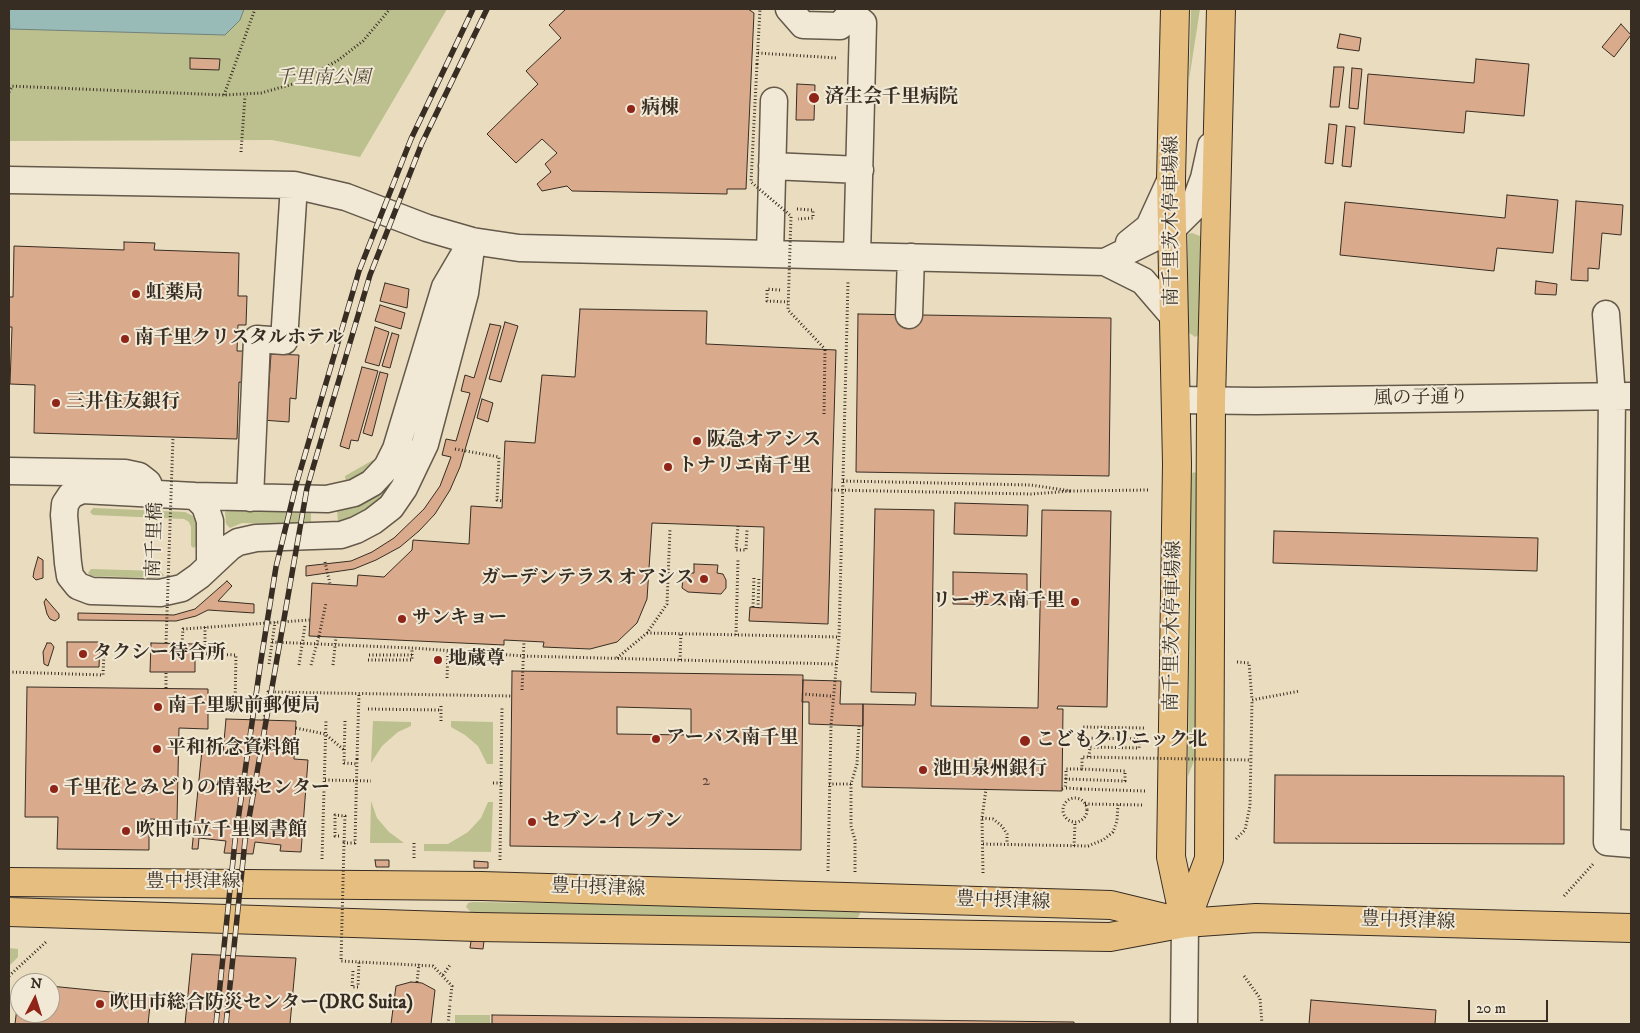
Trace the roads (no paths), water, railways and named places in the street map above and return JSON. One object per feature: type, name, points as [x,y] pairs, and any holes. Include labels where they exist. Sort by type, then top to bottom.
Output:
[{"type":"main road","name":"南千里茨木停車場線","points":[[1176,9],[1171,179],[1177,464],[1171,857],[1185,923]]},
{"type":"main road","name":"南千里茨木停車場線","points":[[1185,923],[1209,859],[1211,400],[1221,9]]},
{"type":"main road","name":"豊中摂津線","points":[[9,882],[482,886],[1110,905],[1185,923]]},
{"type":"main road","name":"豊中摂津線","points":[[9,912],[477,927],[1110,938],[1185,923],[1256,918],[1631,928]]},
{"type":"street","points":[[789,9],[803,25],[840,26],[853,11],[863,23],[857,256]]},
{"type":"street","points":[[770,254],[774,101]]},
{"type":"street","points":[[1105,262],[1172,229],[1193,208],[1204,178],[1217,115]]},
{"type":"street","points":[[772,166],[860,170]]},
{"type":"street","points":[[1105,262],[1149,226],[1171,179]]},
{"type":"street","points":[[9,180],[294,186],[346,197],[427,228],[472,241],[519,248],[1105,262],[1143,282],[1174,317]]},
{"type":"street","points":[[250,498],[257,339],[284,341],[294,186]]},
{"type":"street","points":[[472,241],[465,293],[425,444],[404,488],[391,507],[356,530],[341,535],[246,539],[230,547],[199,576],[182,588],[160,593],[91,591],[78,586],[70,576],[65,525],[66,504],[71,495],[82,490],[195,496],[327,499],[343,497],[364,489],[380,475],[396,449],[445,287],[472,241]]},
{"type":"street","points":[[908,315],[911,257]]},
{"type":"street","points":[[1606,314],[1622,397],[1619,843]]},
{"type":"street","name":"風の子通り","points":[[1176,400],[1622,397]]},
{"type":"street","points":[[9,471],[125,473],[139,476],[148,483],[152,494]]},
{"type":"street","points":[[195,496],[205,506],[210,521],[210,566]]},
{"type":"street","points":[[1184,1024],[1185,923]]},
{"type":"water","points":[[9,9],[244,9],[240,20],[225,35],[10,29]]},
{"type":"railway","points":[[216,1024],[235,841],[261,660],[276,567],[296,485],[359,271],[411,139],[473,9]]},
{"type":"railway","points":[[226,1024],[245,841],[307,488],[370,275],[422,143],[487,9]]},
{"type":"place","name":"済生会千里病院","points":[[814,98]]},
{"type":"place","name":"病棟","points":[[631,109]]},
{"type":"place","name":"虹薬局","points":[[136,294]]},
{"type":"place","name":"南千里クリスタルホテル","points":[[125,339]]},
{"type":"place","name":"三井住友銀行","points":[[56,403]]},
{"type":"place","name":"阪急オアシス","points":[[697,441]]},
{"type":"place","name":"トナリエ南千里","points":[[668,467]]},
{"type":"place","name":"ガーデンテラス オアシス","points":[[704,579]]},
{"type":"place","name":"リーザス南千里","points":[[1075,602]]},
{"type":"place","name":"サンキョー","points":[[402,619]]},
{"type":"place","name":"タクシー待合所","points":[[83,654]]},
{"type":"place","name":"地蔵尊","points":[[438,660]]},
{"type":"place","name":"南千里駅前郵便局","points":[[158,707]]},
{"type":"place","name":"アーバス南千里","points":[[656,739]]},
{"type":"place","name":"こどもクリニック北","points":[[1025,741]]},
{"type":"place","name":"平和祈念資料館","points":[[157,749]]},
{"type":"place","name":"池田泉州銀行","points":[[923,770]]},
{"type":"place","name":"千里花とみどりの情報センター","points":[[54,789]]},
{"type":"place","name":"セブン-イレブン","points":[[532,822]]},
{"type":"place","name":"吹田市立千里図書館","points":[[126,831]]},
{"type":"place","name":"吹田市総合防災センター(DRC Suita)","points":[[100,1004]]},
{"type":"park label","name":"千里南公園","points":[[323,79]]}]
